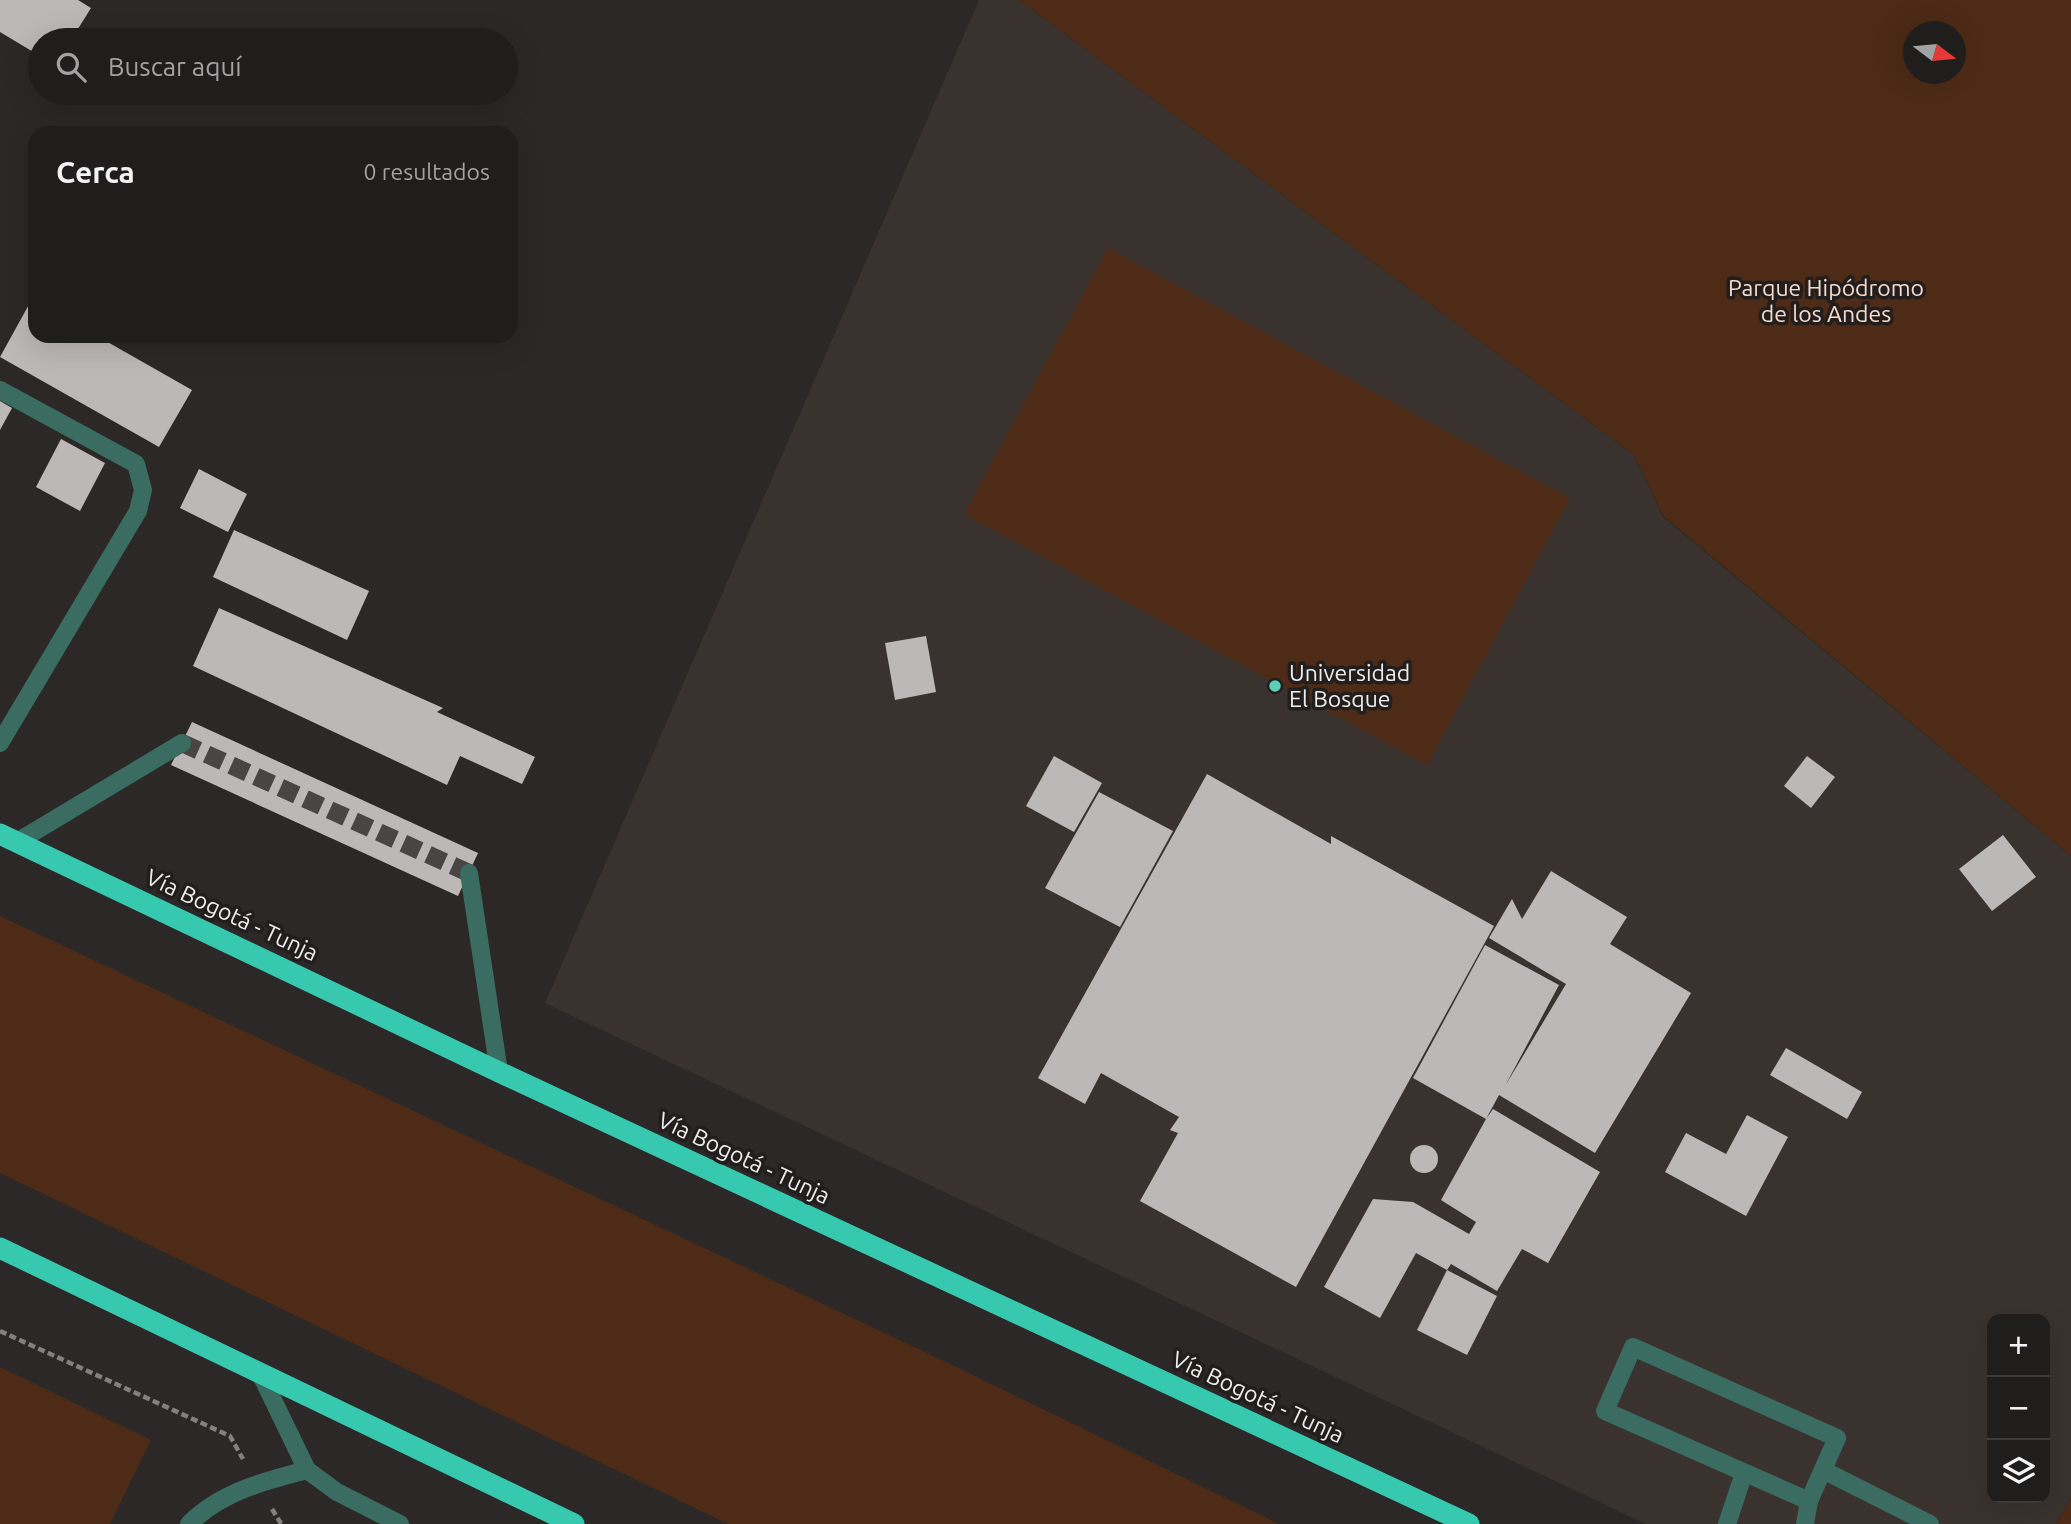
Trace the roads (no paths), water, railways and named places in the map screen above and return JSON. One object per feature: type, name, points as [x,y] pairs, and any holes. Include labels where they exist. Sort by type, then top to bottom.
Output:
[{"type":"highway","name":"Vía Bogotá - Tunja","points":[[8,838],[499,1072],[1469,1524]]},
{"type":"highway","points":[[0,1248],[574,1524]]},
{"type":"lane","points":[[0,390],[136,464],[143,490],[138,511],[0,743]]},
{"type":"lane","points":[[8,838],[181,743]]},
{"type":"lane","points":[[469,873],[499,1072]]},
{"type":"lane","points":[[1805,1524],[1809,1501],[1837,1438],[1633,1347],[1605,1411],[1809,1501]]},
{"type":"lane","points":[[259,1371],[307,1470],[337,1492],[400,1524]]},
{"type":"lane","points":[[189,1524],[208,1517],[222,1499],[257,1483],[307,1470]]},
{"type":"lane","points":[[1823,1470],[1930,1524]]},
{"type":"lane","points":[[1727,1524],[1744,1473]]},
{"type":"tunnel","points":[[182,743],[469,873]]},
{"type":"place","name":"Universidad El Bosque","points":[[1275,686]]},
{"type":"park label","name":"Parque Hipódromo de los Andes","points":[[1826,301]]}]
